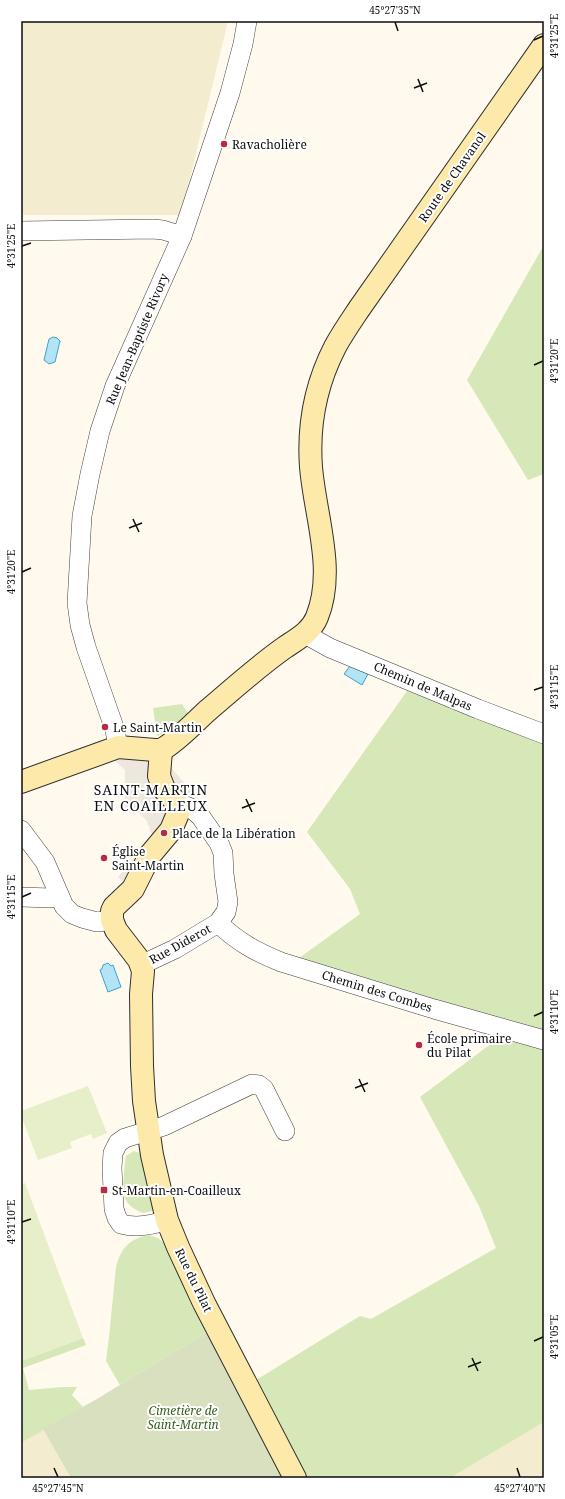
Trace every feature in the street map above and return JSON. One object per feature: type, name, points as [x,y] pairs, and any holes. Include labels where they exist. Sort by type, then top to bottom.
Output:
[{"type":"street","name":"Rue Jean-Baptiste Rivory","points":[[118,747],[115,730],[80,625],[77,603],[82,516],[100,431],[115,386],[182,236],[230,93],[243,44],[247,21]]},
{"type":"street","name":"Route de Chavanol","points":[[161,750],[176,740],[250,673],[305,634],[310,629],[317,617],[324,585],[323,551],[311,468],[310,440],[317,395],[324,372],[336,346],[359,308],[544,45]]},
{"type":"street","points":[[21,231],[153,229],[163,230],[182,236]]},
{"type":"street","name":"Chemin de Malpas","points":[[305,634],[324,645],[478,709],[544,734]]},
{"type":"street","points":[[21,782],[118,747],[161,750],[159,776],[164,789],[176,802],[179,811],[171,830],[150,855],[132,889],[114,907],[112,911],[112,920],[97,922],[72,914],[64,906],[44,862],[21,830]]},
{"type":"street","name":"Rue Diderot","points":[[141,965],[175,949],[218,923],[226,912],[228,902],[223,852],[219,843],[201,817],[191,808],[176,802]]},
{"type":"street","points":[[21,897],[51,898],[59,896]]},
{"type":"street","name":"Rue Diderot","points":[[112,920],[116,930],[139,960],[143,971],[141,994],[142,1066]]},
{"type":"street","name":"Chemin des Combes","points":[[218,923],[244,944],[260,954],[281,962],[427,1007],[544,1040]]},
{"type":"street","name":"Rue du Pilat","points":[[142,1066],[144,1101],[152,1155],[167,1220],[204,1303],[295,1478]]},
{"type":"street","points":[[167,1220],[153,1224],[128,1226],[121,1224],[117,1218],[114,1209],[112,1168],[113,1153],[118,1143],[125,1138],[164,1126],[252,1084],[259,1085],[264,1089],[285,1131]]},
{"type":"shaded area","points":[[21,21],[228,21],[181,215],[21,215]]},
{"type":"shaded area","name":"Place de la Libération","points":[[112,758],[141,759],[169,765],[191,791],[189,794],[195,800],[198,798],[208,810],[196,821],[191,816],[154,859],[157,869],[148,883],[125,884],[118,877],[126,867],[127,869],[129,867],[128,865],[134,858],[136,860],[138,857],[137,856],[155,836],[149,830],[150,828],[147,823],[148,822],[138,812],[136,813],[133,810],[130,813],[124,806],[125,770]]},
{"type":"shaded area","points":[[544,1422],[544,1478],[450,1478]]},
{"type":"shaded area","points":[[43,1429],[71,1478],[21,1478],[21,1443]]},
{"type":"green space","points":[[544,245],[544,474],[528,480],[467,380]]},
{"type":"green space","points":[[407,691],[544,740],[544,1031],[295,961],[360,914],[350,889],[307,832]]},
{"type":"green space","points":[[182,704],[189,715],[169,731],[157,736],[153,708]]},
{"type":"green space","points":[[504,1034],[544,1047],[544,1422],[450,1478],[307,1478],[256,1380],[360,1316],[371,1319],[496,1248],[479,1206],[420,1097]]},
{"type":"green space","points":[[88,1086],[107,1133],[93,1139],[91,1134],[70,1142],[72,1148],[38,1160],[21,1115],[21,1111]]},
{"type":"green space","points":[[134,1151],[143,1154],[154,1208],[152,1211],[143,1213],[136,1210],[128,1203],[125,1198],[123,1188],[126,1156]]},
{"type":"green space","points":[[25,1183],[83,1338],[21,1361],[21,1185]]},
{"type":"green space","points":[[149,1235],[158,1238],[166,1245],[208,1331],[120,1385],[106,1361],[116,1267],[120,1255],[127,1245],[136,1239]]},
{"type":"green space","name":"Cimetière de Saint-Martin","points":[[208,1331],[284,1478],[71,1478],[43,1429],[97,1399]]},
{"type":"green space","points":[[83,1338],[86,1345],[23,1368],[29,1390],[77,1387],[72,1395],[83,1407],[21,1443],[21,1361]]},
{"type":"water","points":[[53,337],[60,341],[55,362],[49,364],[44,360],[49,339]]},
{"type":"water","points":[[350,666],[368,674],[362,685],[344,674]]},
{"type":"water","points":[[108,963],[111,966],[113,965],[121,987],[108,992],[100,970],[102,969],[103,965]]},
{"type":"place","name":"Ravacholière","points":[[224,144]]},
{"type":"place","name":"Le Saint-Martin","points":[[105,727]]},
{"type":"place","name":"Place de la Libération","points":[[164,833]]},
{"type":"place","name":"Église Saint-Martin","points":[[104,858]]},
{"type":"place","name":"École primaire du Pilat","points":[[419,1045]]},
{"type":"place","name":"St-Martin-en-Coailleux","points":[[104,1190]]},
{"type":"district","name":"SAINT-MARTIN EN COAILLEUX","points":[[151,798]]}]
